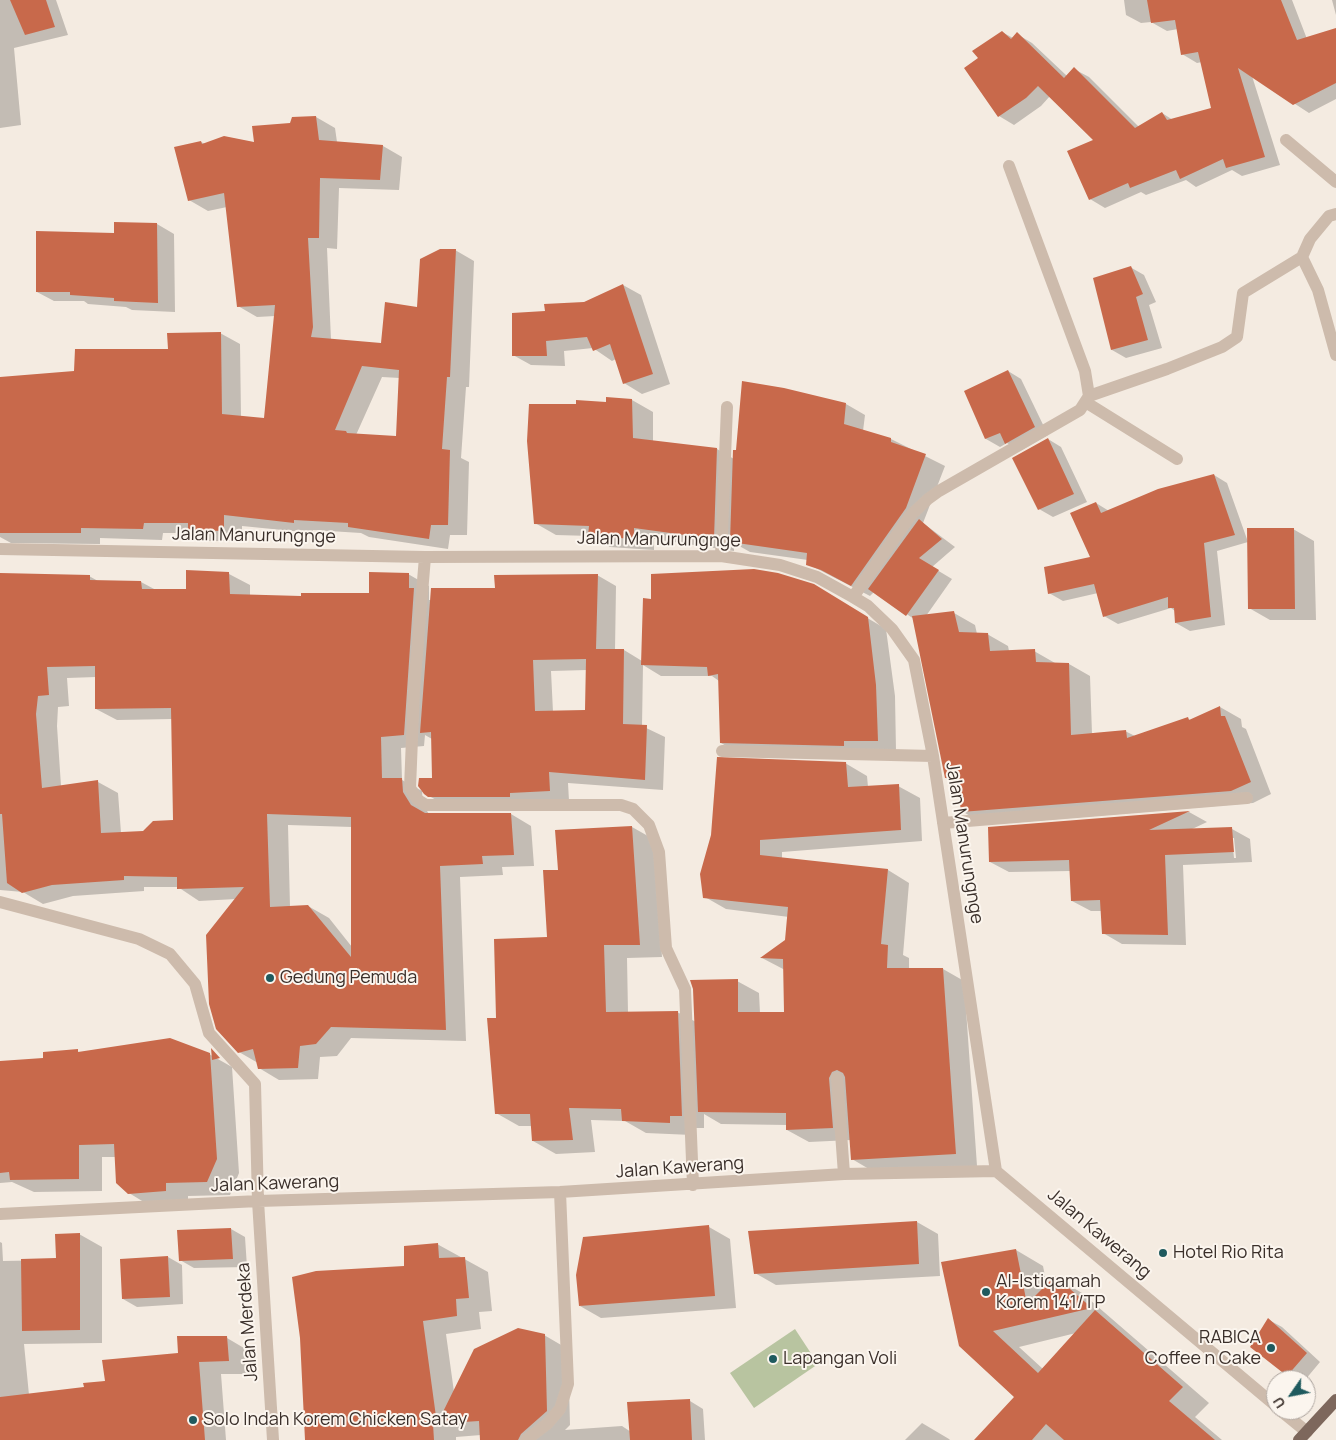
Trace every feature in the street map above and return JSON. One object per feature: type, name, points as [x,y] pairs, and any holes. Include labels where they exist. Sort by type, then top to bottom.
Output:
[{"type":"main road","points":[[1303,1436],[1336,1400]]},
{"type":"street","points":[[1286,140],[1336,182]]},
{"type":"street","points":[[1009,166],[1085,372],[1088,399],[1177,459]]},
{"type":"street","points":[[853,597],[911,515],[928,499],[1080,410],[1088,399],[1222,347],[1237,337],[1243,293],[1302,257],[1310,239],[1330,216],[1336,214]]},
{"type":"street","points":[[1302,257],[1318,290],[1336,355]]},
{"type":"street","points":[[721,556],[727,407]]},
{"type":"street","name":"Jalan Manurungnge","points":[[0,549],[425,557],[721,556],[780,565],[817,577],[868,606],[892,629],[914,660],[933,756],[996,1171]]},
{"type":"street","points":[[425,557],[414,689],[410,788],[418,800],[426,805],[620,805],[633,810],[649,825],[658,852],[666,948],[685,989],[693,1185]]},
{"type":"street","points":[[722,751],[933,756]]},
{"type":"street","points":[[943,823],[1247,798]]},
{"type":"street","name":"Jalan Merdeka","points":[[0,902],[139,939],[170,954],[195,984],[209,1033],[255,1084],[258,1202],[273,1440]]},
{"type":"street","points":[[837,1078],[844,1174]]},
{"type":"street","name":"Jalan Kawerang","points":[[0,1214],[258,1202],[560,1192],[844,1174],[996,1171],[1266,1398]]},
{"type":"street","points":[[526,1440],[547,1424],[560,1409],[568,1384],[560,1192]]},
{"type":"street","points":[[1289,1420],[1303,1436]]},
{"type":"green space","points":[[795,1329],[818,1364],[754,1408],[730,1373]]},
{"type":"building","points":[[10,0],[46,0],[55,27],[25,35]]},
{"type":"building","points":[[1147,0],[1281,0],[1297,40],[1336,28],[1336,83],[1293,105],[1238,68],[1265,157],[1226,168],[1223,159],[1180,179],[1176,170],[1130,188],[1128,183],[1089,200],[1067,151],[1093,140],[1038,86],[1026,98],[998,117],[964,68],[978,58],[972,51],[1002,31],[1011,39],[1017,32],[1064,78],[1074,67],[1135,128],[1162,112],[1167,120],[1211,108],[1198,52],[1181,55],[1175,20],[1151,23]]},
{"type":"building","points":[[316,116],[319,140],[383,145],[380,180],[320,178],[319,238],[308,238],[313,327],[311,337],[381,343],[385,302],[417,307],[420,259],[440,249],[456,249],[450,377],[447,377],[442,449],[450,450],[448,525],[431,525],[429,539],[348,527],[348,523],[294,520],[294,523],[224,515],[224,531],[188,530],[188,523],[144,523],[143,529],[81,528],[81,533],[0,533],[0,377],[74,371],[75,349],[168,349],[167,333],[221,332],[222,414],[264,418],[275,305],[237,307],[224,193],[188,201],[174,147],[201,141],[202,144],[224,136],[254,142],[252,126],[290,123],[292,117]],"holes":[[[362,366],[399,370],[396,436],[347,433],[346,431],[335,430]]]},
{"type":"building","points":[[114,222],[157,223],[158,303],[114,301],[114,298],[70,295],[70,292],[36,292],[36,231],[114,233]]},
{"type":"building","points":[[1131,266],[1143,294],[1136,297],[1148,340],[1111,350],[1093,278]]},
{"type":"building","points":[[623,284],[653,374],[623,384],[610,344],[593,351],[587,337],[546,341],[547,356],[512,356],[512,313],[545,311],[544,304],[584,302]]},
{"type":"building","points":[[1008,370],[1035,427],[1005,444],[1000,433],[985,439],[964,391]]},
{"type":"building","points":[[742,381],[784,388],[846,403],[844,424],[891,438],[891,442],[926,454],[906,508],[851,586],[821,570],[806,565],[807,553],[730,542],[733,450],[736,450]]},
{"type":"building","points":[[606,397],[632,399],[633,438],[717,448],[714,539],[634,528],[634,539],[588,536],[589,526],[534,524],[527,441],[529,404],[576,404],[576,400],[606,402]]},
{"type":"building","points":[[1048,438],[1074,494],[1038,510],[1012,458]]},
{"type":"building","points":[[1214,474],[1235,535],[1204,543],[1211,617],[1175,623],[1174,608],[1168,608],[1168,597],[1103,617],[1094,584],[1048,594],[1044,567],[1090,557],[1070,513],[1096,502],[1101,513],[1158,489]]},
{"type":"building","points":[[919,519],[942,539],[919,558],[939,570],[906,616],[868,589]]},
{"type":"building","points":[[1247,528],[1294,528],[1295,609],[1248,609]]},
{"type":"building","points":[[754,569],[778,573],[814,584],[868,617],[876,685],[878,741],[844,741],[844,746],[720,743],[718,674],[708,676],[707,667],[641,665],[643,598],[651,599],[651,574]]},
{"type":"building","points":[[186,570],[229,572],[230,594],[301,596],[301,593],[369,593],[369,572],[409,573],[409,588],[414,588],[404,735],[381,737],[382,778],[402,778],[403,792],[411,805],[425,813],[511,813],[514,855],[482,856],[483,864],[440,866],[446,1030],[331,1027],[316,1044],[300,1046],[298,1068],[258,1069],[253,1049],[238,1053],[216,1029],[209,1004],[206,935],[244,887],[177,889],[177,877],[124,876],[124,880],[52,885],[22,893],[7,883],[2,814],[0,814],[0,573],[90,575],[90,580],[141,581],[142,589],[186,589]],"holes":[[[95,666],[95,709],[171,708],[173,820],[153,821],[143,831],[101,833],[98,780],[42,788],[36,714],[38,696],[49,695],[47,667]],[[267,814],[351,817],[351,957],[308,905],[270,907]]]},
{"type":"building","points":[[598,574],[596,649],[624,649],[623,724],[647,725],[645,780],[549,772],[550,791],[510,793],[510,797],[428,797],[418,786],[419,778],[432,778],[431,732],[420,733],[431,588],[495,588],[494,575]],"holes":[[[586,659],[585,710],[535,711],[533,660]]]},
{"type":"building","points":[[954,611],[959,632],[988,633],[990,651],[1035,649],[1036,662],[1069,663],[1071,735],[1126,730],[1127,738],[1188,717],[1189,720],[1220,706],[1221,716],[1225,716],[1251,782],[1231,791],[961,812],[957,778],[945,778],[912,616]]},
{"type":"building","points":[[717,757],[846,762],[848,787],[899,784],[901,830],[760,840],[760,855],[888,869],[881,944],[888,945],[887,968],[943,968],[956,1154],[851,1160],[845,1077],[843,1073],[837,1070],[832,1072],[829,1078],[833,1128],[786,1130],[786,1113],[698,1112],[693,989],[690,980],[738,979],[738,1012],[784,1012],[783,959],[760,958],[785,940],[788,907],[703,898],[700,874],[711,835]]},
{"type":"building","points":[[1190,811],[1149,830],[1232,827],[1234,852],[1165,855],[1168,935],[1102,934],[1100,900],[1071,901],[1069,860],[989,862],[988,827]]},
{"type":"building","points":[[632,826],[640,945],[604,945],[606,1012],[678,1011],[682,1116],[670,1116],[670,1123],[622,1121],[621,1109],[569,1108],[573,1140],[532,1141],[530,1114],[495,1114],[487,1018],[496,1018],[494,939],[547,937],[543,870],[558,870],[555,830]]},
{"type":"building","points":[[170,1038],[210,1053],[217,1159],[207,1182],[166,1183],[166,1191],[128,1194],[116,1183],[114,1144],[79,1145],[79,1179],[10,1180],[9,1172],[0,1173],[0,1061],[43,1058],[43,1052],[78,1049],[78,1052]]},
{"type":"building","points":[[211,1048],[220,1058],[212,1060]]},
{"type":"building","points":[[917,1221],[919,1264],[754,1274],[748,1231]]},
{"type":"building","points":[[709,1225],[715,1296],[579,1306],[576,1275],[583,1237]]},
{"type":"building","points":[[231,1228],[233,1259],[179,1261],[177,1230]]},
{"type":"building","points":[[80,1233],[80,1330],[22,1331],[21,1259],[56,1258],[55,1234]]},
{"type":"building","points":[[438,1243],[439,1258],[465,1257],[469,1298],[456,1299],[457,1316],[423,1321],[437,1424],[433,1424],[434,1440],[305,1440],[300,1338],[292,1277],[316,1271],[404,1266],[404,1246]]},
{"type":"building","points":[[1016,1249],[1027,1304],[1055,1276],[1092,1308],[993,1331],[1038,1373],[1095,1310],[1183,1387],[1169,1401],[1215,1440],[1064,1440],[1046,1424],[1032,1440],[974,1440],[1014,1397],[959,1346],[941,1262]]},
{"type":"building","points":[[168,1256],[170,1297],[122,1299],[120,1259]]},
{"type":"building","points":[[1268,1318],[1307,1353],[1292,1370],[1279,1370],[1250,1347]]},
{"type":"building","points":[[518,1328],[545,1334],[547,1411],[521,1434],[518,1440],[480,1440],[479,1421],[437,1424],[474,1349]]},
{"type":"building","points":[[177,1336],[227,1336],[229,1361],[199,1362],[205,1440],[0,1440],[0,1397],[84,1387],[83,1383],[105,1381],[102,1360],[178,1353]]},
{"type":"building","points":[[690,1399],[692,1440],[630,1440],[627,1402]]},
{"type":"place","name":"Gedung Pemuda","points":[[270,978]]},
{"type":"place","name":"Hotel Rio Rita","points":[[1163,1253]]},
{"type":"place","name":"Al-Istiqamah Korem 141/TP","points":[[986,1292]]},
{"type":"place","name":"RABICA Coffee n Cake","points":[[1271,1348]]},
{"type":"place","name":"Lapangan Voli","points":[[773,1359]]},
{"type":"place","name":"Solo Indah Korem Chicken Satay","points":[[193,1420]]}]
